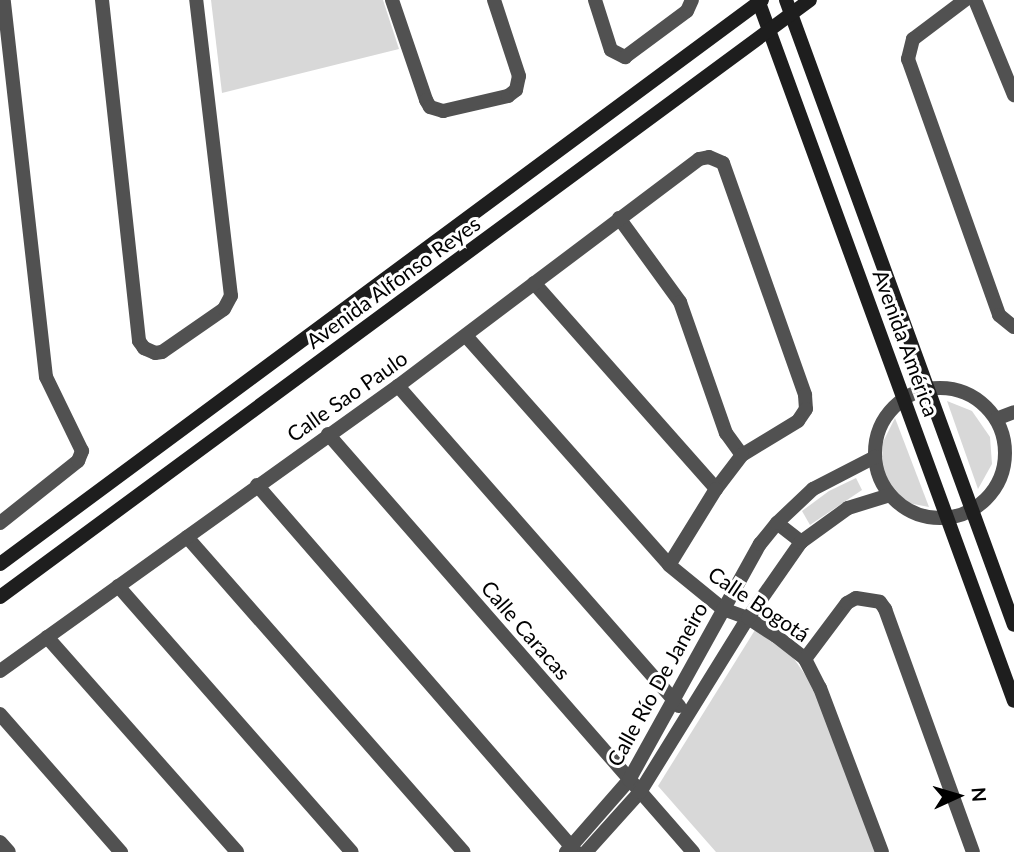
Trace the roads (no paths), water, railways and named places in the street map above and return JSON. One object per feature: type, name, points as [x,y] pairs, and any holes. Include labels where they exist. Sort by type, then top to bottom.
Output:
[{"type":"street","points":[[0,523],[81,456],[81,445],[54,398],[46,377],[4,0]]},
{"type":"street","points":[[102,0],[139,341],[144,348],[155,353],[162,352],[224,309],[229,304],[231,288],[196,0]]},
{"type":"street","points":[[392,0],[426,100],[436,110],[448,111],[508,96],[516,90],[519,76],[494,0]]},
{"type":"street","points":[[595,0],[611,50],[620,56],[631,55],[687,11],[692,0]]},
{"type":"street","name":"Avenida América","points":[[786,0],[1014,625]]},
{"type":"street","name":"Avenida Alfonso Reyes","points":[[0,597],[810,0]]},
{"type":"street","points":[[965,0],[914,39],[909,48],[911,69],[999,315],[1014,327]]},
{"type":"street","points":[[975,0],[1014,95]]},
{"type":"street","name":"Avenida América","points":[[759,1],[1014,701]]},
{"type":"street","name":"Avenida Alfonso Reyes","points":[[0,564],[759,1]]},
{"type":"street","name":"Calle Sao Paulo","points":[[0,671],[328,434],[398,387],[699,159],[717,158],[723,163],[805,395],[806,409],[798,421],[742,455]]},
{"type":"street","points":[[620,218],[680,302],[726,433],[742,455],[716,489],[668,565]]},
{"type":"street","points":[[534,283],[716,489]]},
{"type":"street","name":"Calle Bogotá","points":[[467,336],[668,565],[723,609],[748,618],[805,659],[820,688],[882,852]]},
{"type":"street","points":[[398,387],[686,713]]},
{"type":"street","points":[[948,387],[967,393],[983,404],[996,419],[1009,445],[1003,472],[991,494],[972,510],[948,518],[916,514],[890,495],[880,477],[875,457],[882,424],[904,398],[928,388],[948,387]]},
{"type":"street","points":[[996,419],[1014,412]]},
{"type":"street","name":"Calle Caracas","points":[[328,434],[694,852]]},
{"type":"street","name":"Calle Río De Janeiro","points":[[575,851],[629,780],[755,552],[777,523],[813,489],[875,457]]},
{"type":"street","points":[[257,485],[575,851]]},
{"type":"street","name":"Calle Río De Janeiro","points":[[575,851],[640,792],[686,713],[801,542],[848,508],[890,495]]},
{"type":"street","points":[[777,523],[801,542]]},
{"type":"street","points":[[187,537],[464,852]]},
{"type":"street","points":[[118,586],[352,852]]},
{"type":"street","points":[[805,659],[847,603],[856,598],[880,603],[885,609],[972,852]]},
{"type":"street","points":[[47,637],[237,852]]},
{"type":"street","points":[[0,713],[121,852]]},
{"type":"street","points":[[0,842],[9,852]]}]
